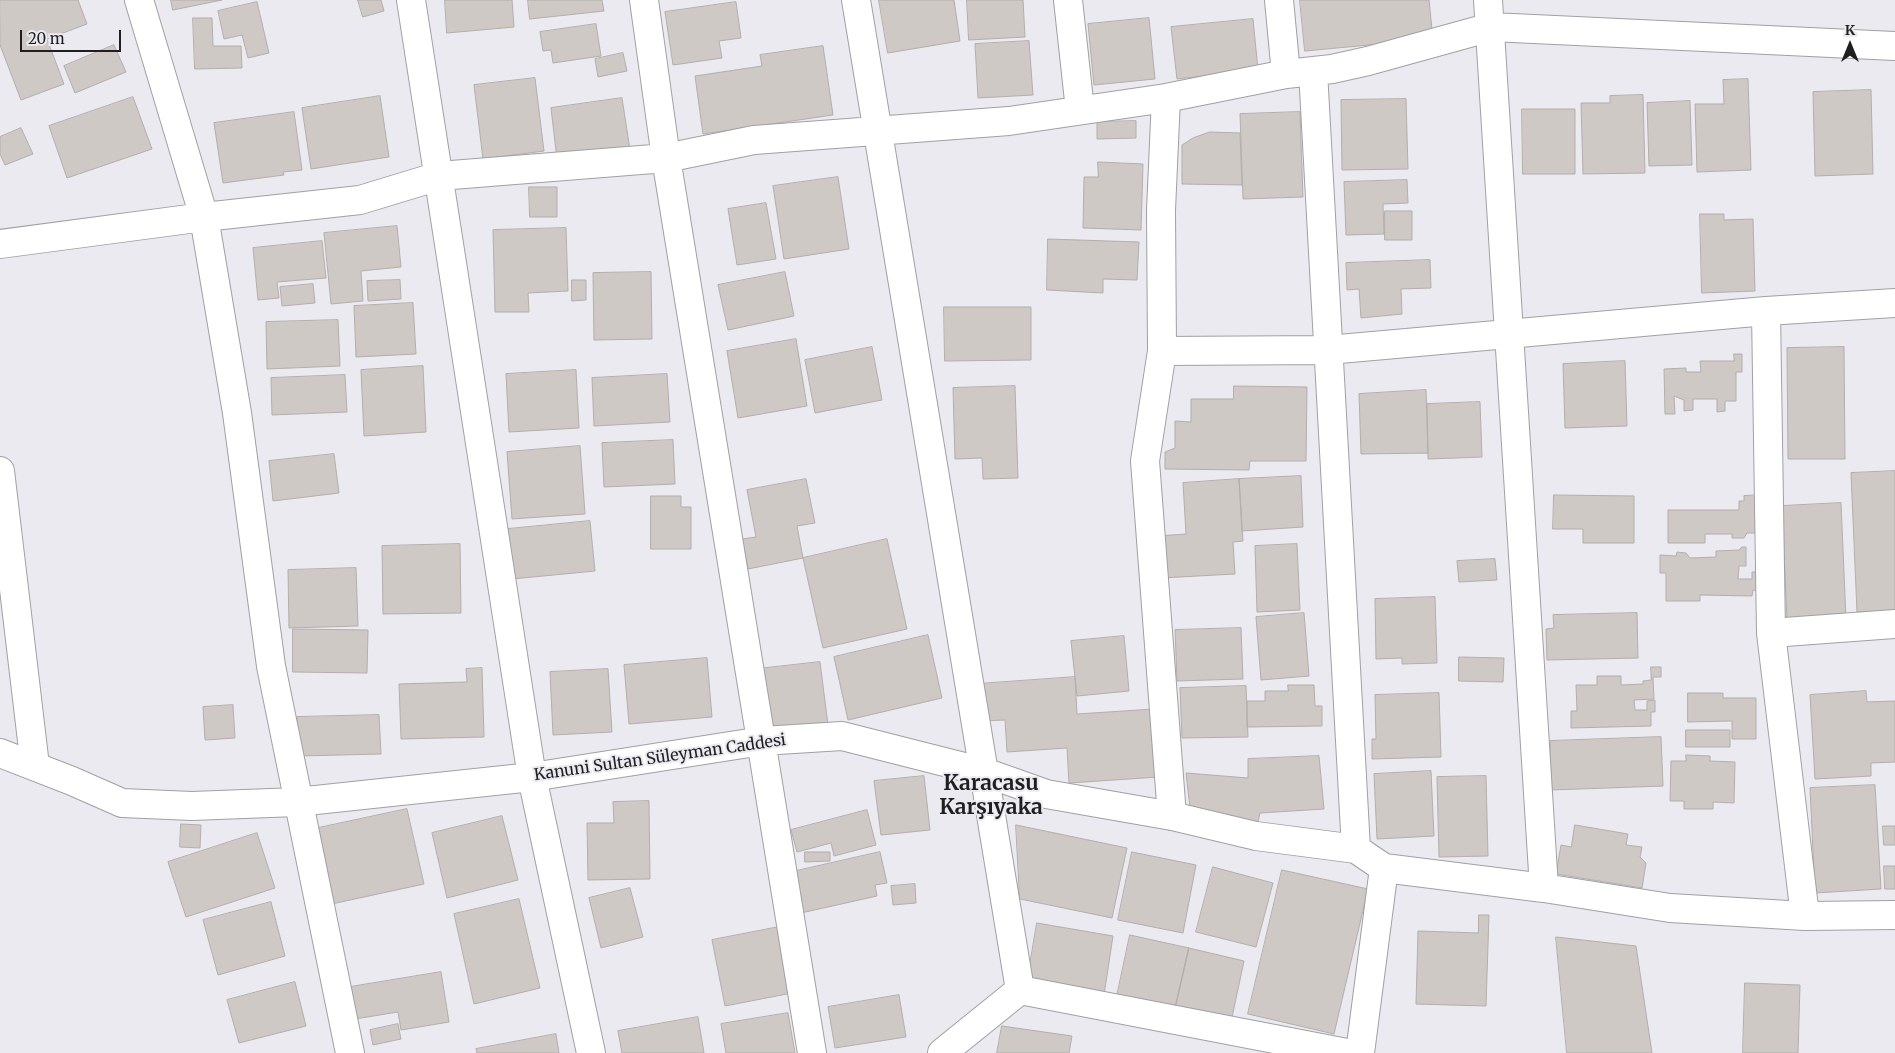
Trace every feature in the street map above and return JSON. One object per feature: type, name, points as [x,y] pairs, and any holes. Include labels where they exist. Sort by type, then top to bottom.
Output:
[{"type":"street","points":[[139,0],[204,217],[237,413],[270,666],[350,1053]]},
{"type":"street","points":[[411,0],[532,777],[592,1053]]},
{"type":"street","points":[[644,0],[666,158],[812,1053]]},
{"type":"street","points":[[856,0],[1020,990]]},
{"type":"street","points":[[1068,0],[1080,110]]},
{"type":"street","points":[[1279,0],[1286,74]]},
{"type":"street","points":[[1488,0],[1544,888]]},
{"type":"street","points":[[0,244],[204,217],[360,200],[439,176],[666,158],[754,140],[1009,121],[1166,98],[1286,74],[1332,69],[1491,27],[1895,46]]},
{"type":"street","points":[[1313,71],[1356,849]]},
{"type":"street","points":[[1166,98],[1161,210],[1162,351],[1145,461],[1172,816]]},
{"type":"street","points":[[1162,351],[1328,350],[1766,311],[1895,304]]},
{"type":"street","points":[[1766,311],[1771,633],[1805,916]]},
{"type":"street","points":[[0,471],[35,766]]},
{"type":"street","points":[[1771,633],[1895,624]]},
{"type":"street","name":"Kanuni Sultan Süleyman Caddesi","points":[[0,753],[122,803],[192,806],[298,802],[532,777],[762,741],[842,736],[984,772],[1046,794],[1172,816],[1256,836],[1356,849],[1384,868],[1544,888],[1670,908],[1805,916],[1895,916]]},
{"type":"street","points":[[1360,1053],[1384,868]]},
{"type":"street","points":[[942,1053],[1020,990],[1347,1053]]},
{"type":"building","points":[[0,0],[78,0],[87,24],[47,39],[64,84],[21,100],[0,45]]},
{"type":"building","points":[[171,0],[222,0],[173,10]]},
{"type":"building","points":[[358,0],[381,0],[384,11],[363,17]]},
{"type":"building","points":[[445,0],[512,0],[514,27],[447,33]]},
{"type":"building","points":[[528,0],[602,0],[604,11],[530,19]]},
{"type":"building","points":[[879,0],[954,0],[960,41],[888,53]]},
{"type":"building","points":[[967,0],[1023,0],[1025,37],[969,40]]},
{"type":"building","points":[[1300,0],[1429,0],[1433,39],[1305,51]]},
{"type":"building","points":[[257,2],[269,53],[248,58],[242,35],[224,39],[218,11]]},
{"type":"building","points":[[736,2],[741,38],[719,41],[722,58],[673,65],[665,12]]},
{"type":"building","points":[[193,18],[212,18],[213,46],[241,46],[242,68],[195,69]]},
{"type":"building","points":[[1149,18],[1155,79],[1094,85],[1088,24]]},
{"type":"building","points":[[1253,19],[1258,70],[1177,79],[1171,27]]},
{"type":"building","points":[[596,24],[601,56],[553,63],[551,50],[543,51],[540,32]]},
{"type":"building","points":[[1029,41],[1033,95],[978,98],[975,44]]},
{"type":"building","points":[[114,45],[126,72],[75,93],[64,66]]},
{"type":"building","points":[[823,46],[833,115],[703,134],[695,76],[762,66],[760,55]]},
{"type":"building","points":[[623,53],[627,71],[598,77],[595,59]]},
{"type":"building","points":[[535,78],[544,151],[483,159],[474,85]]},
{"type":"building","points":[[1748,79],[1751,170],[1697,172],[1695,104],[1724,104],[1723,80]]},
{"type":"building","points":[[1871,90],[1873,174],[1815,176],[1813,92]]},
{"type":"building","points":[[1643,95],[1645,173],[1583,174],[1581,103],[1610,103],[1610,96]]},
{"type":"building","points":[[380,96],[389,157],[311,169],[302,108]]},
{"type":"building","points":[[133,97],[152,149],[67,178],[49,126]]},
{"type":"building","points":[[622,98],[630,150],[557,159],[551,108]]},
{"type":"building","points":[[1406,99],[1408,169],[1342,170],[1341,100]]},
{"type":"building","points":[[1690,101],[1692,165],[1649,166],[1647,103]]},
{"type":"building","points":[[1522,109],[1575,109],[1575,174],[1523,174]]},
{"type":"building","points":[[294,112],[302,170],[283,172],[284,175],[223,183],[214,123]]},
{"type":"building","points":[[1300,112],[1303,197],[1243,199],[1240,114]]},
{"type":"building","points":[[1136,121],[1136,138],[1097,139],[1097,122]]},
{"type":"building","points":[[21,128],[33,154],[5,165],[0,154],[0,137]]},
{"type":"building","points":[[1210,132],[1240,133],[1242,185],[1182,184],[1182,145],[1193,138]]},
{"type":"building","points":[[1098,162],[1143,164],[1141,230],[1083,228],[1084,177],[1098,177]]},
{"type":"building","points":[[838,177],[849,249],[784,259],[773,186]]},
{"type":"building","points":[[1407,180],[1408,203],[1383,204],[1384,234],[1346,235],[1344,182]]},
{"type":"building","points":[[529,187],[557,187],[557,217],[530,217]]},
{"type":"building","points":[[766,203],[776,259],[737,265],[728,209]]},
{"type":"building","points":[[1385,211],[1412,211],[1412,240],[1385,240]]},
{"type":"building","points":[[1700,214],[1724,214],[1724,220],[1753,219],[1755,291],[1702,293]]},
{"type":"building","points":[[397,226],[401,267],[361,271],[363,301],[331,304],[324,233]]},
{"type":"building","points":[[566,228],[568,291],[528,293],[529,312],[495,312],[493,230]]},
{"type":"building","points":[[1048,239],[1139,242],[1137,280],[1103,279],[1103,293],[1047,290]]},
{"type":"building","points":[[322,241],[326,278],[277,282],[279,298],[258,300],[253,248]]},
{"type":"building","points":[[1430,260],[1431,288],[1401,289],[1402,314],[1361,318],[1359,289],[1347,290],[1346,263]]},
{"type":"building","points":[[651,272],[652,339],[594,340],[593,273]]},
{"type":"building","points":[[785,272],[794,316],[728,330],[718,285]]},
{"type":"building","points":[[400,280],[401,299],[368,301],[367,281]]},
{"type":"building","points":[[572,280],[586,280],[586,300],[572,301]]},
{"type":"building","points":[[313,284],[315,303],[282,306],[280,287]]},
{"type":"building","points":[[413,303],[416,354],[356,357],[354,306]]},
{"type":"building","points":[[944,307],[1031,307],[1031,360],[945,361]]},
{"type":"building","points":[[338,320],[340,366],[267,369],[266,322]]},
{"type":"building","points":[[796,339],[807,406],[738,418],[727,351]]},
{"type":"building","points":[[872,347],[882,400],[815,413],[805,360]]},
{"type":"building","points":[[1844,347],[1845,459],[1788,459],[1787,348]]},
{"type":"building","points":[[1734,354],[1742,354],[1742,372],[1736,372],[1736,401],[1725,401],[1725,411],[1717,412],[1717,399],[1693,399],[1693,410],[1684,411],[1684,400],[1674,396],[1675,414],[1665,414],[1664,369],[1686,368],[1686,372],[1701,372],[1700,361],[1734,361]]},
{"type":"building","points":[[1625,361],[1627,426],[1565,428],[1563,364]]},
{"type":"building","points":[[423,366],[426,432],[364,436],[361,370]]},
{"type":"building","points":[[576,370],[579,428],[509,432],[506,374]]},
{"type":"building","points":[[667,374],[670,422],[594,426],[592,378]]},
{"type":"building","points":[[345,375],[347,412],[272,415],[271,378]]},
{"type":"building","points":[[1015,386],[1018,478],[983,479],[982,458],[955,459],[953,388]]},
{"type":"building","points":[[1234,386],[1307,387],[1306,461],[1250,461],[1249,470],[1165,469],[1165,452],[1175,448],[1175,421],[1191,422],[1191,399],[1233,399]]},
{"type":"building","points":[[1426,390],[1428,453],[1361,454],[1359,394]]},
{"type":"building","points":[[1480,402],[1482,457],[1428,459],[1427,404]]},
{"type":"building","points":[[673,440],[675,484],[604,487],[602,443]]},
{"type":"building","points":[[580,446],[585,514],[512,519],[507,452]]},
{"type":"building","points":[[334,454],[339,493],[273,501],[269,461]]},
{"type":"building","points":[[1895,471],[1895,611],[1857,612],[1851,473]]},
{"type":"building","points":[[1301,476],[1303,527],[1242,531],[1239,479]]},
{"type":"building","points":[[806,479],[815,523],[797,526],[803,558],[748,569],[742,539],[756,537],[747,490]]},
{"type":"building","points":[[1239,479],[1243,541],[1233,542],[1235,574],[1161,578],[1158,536],[1186,534],[1183,483]]},
{"type":"building","points":[[1554,495],[1634,496],[1634,543],[1583,543],[1583,529],[1553,529]]},
{"type":"building","points":[[1762,495],[1762,533],[1747,533],[1744,538],[1732,538],[1732,534],[1705,534],[1705,543],[1668,543],[1668,510],[1739,510],[1739,501],[1744,501],[1744,496]]},
{"type":"building","points":[[651,496],[681,496],[681,507],[691,507],[691,549],[651,549]]},
{"type":"building","points":[[1841,503],[1846,619],[1787,622],[1782,506]]},
{"type":"building","points":[[590,521],[595,571],[512,579],[508,529]]},
{"type":"building","points":[[887,539],[907,629],[823,648],[803,558]]},
{"type":"building","points":[[460,544],[461,613],[383,614],[382,546]]},
{"type":"building","points":[[1297,544],[1300,610],[1257,612],[1255,546]]},
{"type":"building","points":[[1742,547],[1746,547],[1746,566],[1739,566],[1738,579],[1752,579],[1752,572],[1757,572],[1757,591],[1753,590],[1752,596],[1700,595],[1700,601],[1666,601],[1666,573],[1660,573],[1660,555],[1676,556],[1677,552],[1686,553],[1690,558],[1716,557],[1716,551],[1739,550]]},
{"type":"building","points":[[1495,559],[1497,580],[1459,582],[1457,561]]},
{"type":"building","points":[[356,568],[358,626],[289,628],[288,570]]},
{"type":"building","points":[[1435,597],[1437,663],[1402,664],[1402,658],[1376,659],[1375,599]]},
{"type":"building","points":[[1304,613],[1309,676],[1261,680],[1256,617]]},
{"type":"building","points":[[1637,613],[1638,658],[1547,660],[1546,629],[1554,628],[1553,615]]},
{"type":"building","points":[[1241,628],[1243,679],[1177,681],[1175,630]]},
{"type":"building","points":[[293,629],[368,630],[367,673],[293,672]]},
{"type":"building","points":[[928,635],[942,698],[848,720],[834,657]]},
{"type":"building","points":[[1124,636],[1129,691],[1077,696],[1071,641]]},
{"type":"building","points":[[1459,657],[1504,658],[1503,682],[1459,681]]},
{"type":"building","points":[[707,658],[712,717],[629,724],[624,665]]},
{"type":"building","points":[[820,662],[828,725],[765,732],[757,669]]},
{"type":"building","points":[[1651,667],[1661,667],[1661,677],[1653,677],[1654,699],[1634,700],[1635,710],[1647,710],[1647,701],[1655,700],[1655,712],[1651,712],[1651,726],[1571,728],[1571,711],[1577,711],[1576,685],[1597,685],[1597,676],[1621,676],[1621,685],[1643,684],[1643,681],[1651,680]]},
{"type":"building","points":[[482,668],[484,737],[401,739],[399,684],[467,682],[466,669]]},
{"type":"building","points":[[608,669],[612,732],[553,735],[550,672]]},
{"type":"building","points":[[1075,677],[1077,714],[1154,709],[1159,777],[1069,783],[1067,748],[1007,752],[1005,720],[981,721],[978,684]]},
{"type":"building","points":[[1288,685],[1314,685],[1315,706],[1322,706],[1322,726],[1247,727],[1247,701],[1265,701],[1265,691],[1288,691]]},
{"type":"building","points":[[1246,686],[1248,737],[1182,738],[1180,688]]},
{"type":"building","points":[[1866,691],[1867,702],[1895,701],[1895,762],[1871,763],[1871,776],[1815,779],[1810,695]]},
{"type":"building","points":[[1439,693],[1441,757],[1372,759],[1372,739],[1376,739],[1375,695]]},
{"type":"building","points":[[1688,693],[1723,693],[1723,698],[1756,698],[1756,739],[1732,739],[1732,721],[1688,722]]},
{"type":"building","points":[[233,705],[235,738],[205,740],[203,707]]},
{"type":"building","points":[[379,715],[381,754],[299,756],[297,717]]},
{"type":"building","points":[[1686,730],[1730,730],[1730,747],[1686,747]]},
{"type":"building","points":[[1661,737],[1663,786],[1551,790],[1550,741]]},
{"type":"building","points":[[1686,755],[1710,756],[1710,761],[1735,762],[1734,803],[1713,802],[1713,809],[1684,809],[1684,801],[1670,801],[1671,761],[1686,761]]},
{"type":"building","points":[[1319,756],[1324,809],[1260,813],[1258,822],[1190,808],[1186,773],[1248,778],[1248,759]]},
{"type":"building","points":[[1431,771],[1434,836],[1377,839],[1374,774]]},
{"type":"building","points":[[924,776],[930,830],[881,835],[874,781]]},
{"type":"building","points":[[1486,776],[1488,856],[1439,857],[1437,777]]},
{"type":"building","points":[[1875,785],[1881,889],[1815,893],[1810,788]]},
{"type":"building","points":[[649,801],[650,879],[588,880],[587,823],[614,823],[613,802]]},
{"type":"building","points":[[407,809],[424,884],[327,905],[309,830]]},
{"type":"building","points":[[867,810],[876,845],[834,856],[831,843],[797,852],[791,830]]},
{"type":"building","points":[[502,816],[518,880],[447,898],[432,833]]},
{"type":"building","points":[[181,824],[201,825],[200,848],[180,847]]},
{"type":"building","points":[[1016,825],[1127,848],[1112,918],[1020,899]]},
{"type":"building","points":[[1575,825],[1628,834],[1626,845],[1642,847],[1640,857],[1646,863],[1642,888],[1556,874],[1561,845],[1571,847]]},
{"type":"building","points":[[1883,826],[1895,826],[1895,845],[1884,845]]},
{"type":"building","points":[[257,833],[275,888],[186,917],[168,862]]},
{"type":"building","points":[[805,852],[830,852],[830,861],[805,862]]},
{"type":"building","points":[[880,852],[887,883],[875,885],[877,896],[801,913],[792,872]]},
{"type":"building","points":[[1132,852],[1196,865],[1183,933],[1118,920]]},
{"type":"building","points":[[1884,866],[1895,866],[1895,889],[1885,889]]},
{"type":"building","points":[[1213,867],[1273,883],[1256,947],[1196,932]]},
{"type":"building","points":[[1282,870],[1368,889],[1334,1034],[1248,1014]]},
{"type":"building","points":[[915,884],[916,903],[893,905],[891,886]]},
{"type":"building","points":[[630,888],[643,937],[601,948],[589,898]]},
{"type":"building","points":[[519,899],[540,988],[474,1004],[454,914]]},
{"type":"building","points":[[271,902],[285,956],[218,975],[203,920]]},
{"type":"building","points":[[1479,915],[1489,915],[1486,1006],[1416,1004],[1418,931],[1478,933]]},
{"type":"building","points":[[1037,923],[1113,936],[1104,995],[1027,983]]},
{"type":"building","points":[[779,927],[792,993],[725,1006],[712,940]]},
{"type":"building","points":[[1130,935],[1189,948],[1175,1009],[1117,996]]},
{"type":"building","points":[[1556,937],[1636,946],[1652,1053],[1567,1053]]},
{"type":"building","points":[[1189,948],[1244,961],[1231,1022],[1175,1009]]},
{"type":"building","points":[[441,972],[449,1022],[401,1030],[398,1012],[355,1019],[350,987]]},
{"type":"building","points":[[295,982],[306,1026],[239,1043],[227,1000]]},
{"type":"building","points":[[1745,983],[1800,985],[1798,1053],[1743,1053]]},
{"type":"building","points":[[899,995],[906,1037],[835,1048],[828,1007]]},
{"type":"building","points":[[788,1013],[795,1053],[726,1053],[721,1024]]},
{"type":"building","points":[[698,1017],[704,1053],[622,1053],[618,1031]]},
{"type":"building","points":[[398,1024],[401,1039],[373,1045],[370,1030]]},
{"type":"building","points":[[1002,1026],[1072,1036],[1069,1053],[997,1053]]},
{"type":"building","points":[[556,1034],[559,1053],[477,1053],[476,1049]]},
{"type":"district","name":"Karacasu Karşıyaka","points":[[991,796]]}]
